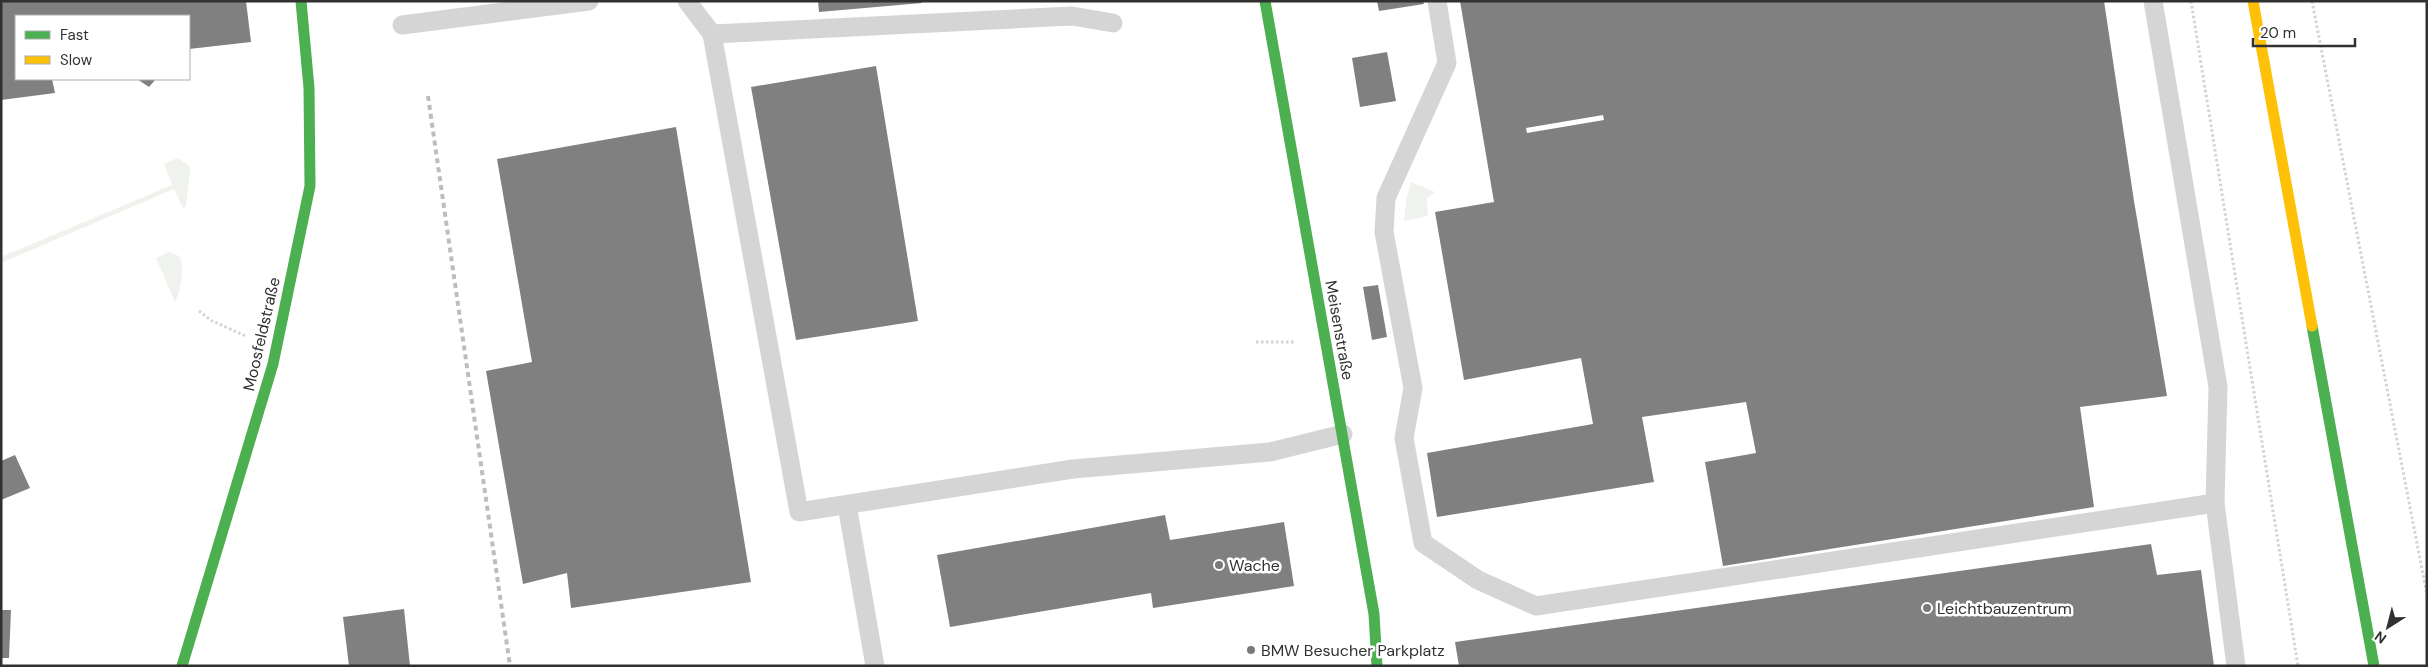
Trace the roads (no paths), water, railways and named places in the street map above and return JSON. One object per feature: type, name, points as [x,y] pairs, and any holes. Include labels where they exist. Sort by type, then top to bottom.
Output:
[{"type":"street","name":"Moosfeldstraße","points":[[182,666],[276,350],[310,186],[309,88],[301,1]]},
{"type":"street","name":"Meisenstraße","points":[[1265,1],[1374,614],[1377,666]]},
{"type":"street","points":[[2253,1],[2294,237],[2374,666]]},
{"type":"lane","points":[[402,25],[589,1]]},
{"type":"lane","points":[[687,1],[712,34],[799,512],[1073,469],[1270,452],[1343,434]]},
{"type":"lane","points":[[1437,1],[1447,63],[1386,198],[1384,232],[1413,388],[1404,438],[1423,543],[1478,580],[1536,606],[2215,503]]},
{"type":"lane","points":[[2153,1],[2218,387],[2215,503],[2236,666]]},
{"type":"lane","points":[[712,34],[1072,16],[1113,24]]},
{"type":"lane","points":[[847,505],[875,666]]},
{"type":"railway","points":[[428,96],[510,666]]},
{"type":"place","name":"Wache","points":[[1219,565]]},
{"type":"place","name":"Leichtbauzentrum","points":[[1927,608]]},
{"type":"place","name":"BMW Besucher Parkplatz","points":[[1251,650]]}]
